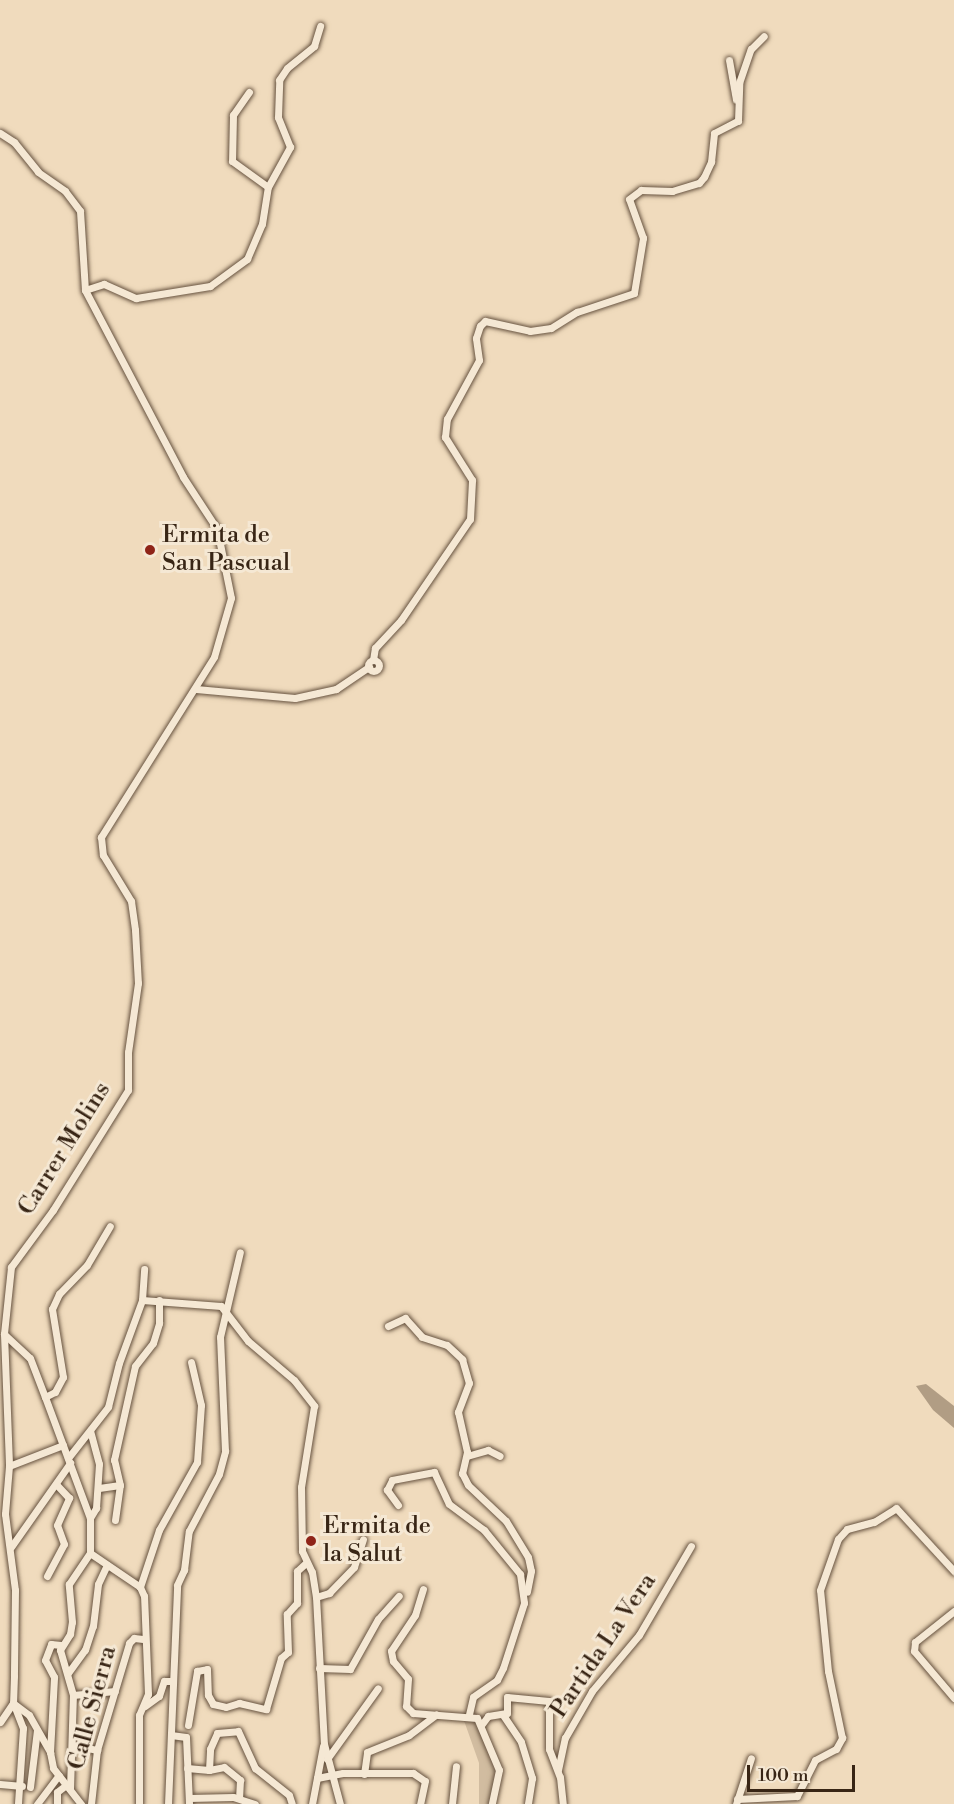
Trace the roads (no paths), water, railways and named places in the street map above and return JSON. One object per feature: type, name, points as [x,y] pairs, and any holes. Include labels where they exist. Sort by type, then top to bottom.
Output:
[{"type":"street","points":[[0,133],[14,142],[38,172],[65,191],[80,211],[85,290],[104,284],[136,298],[210,286],[254,252],[268,187],[290,147],[279,117],[279,80],[287,68],[314,46],[320,26]]},
{"type":"street","points":[[736,99],[751,49],[764,36]]},
{"type":"street","points":[[195,689],[295,698],[336,689],[369,667],[375,648],[401,620],[470,519],[471,480],[445,437],[447,419],[479,360],[476,338],[480,326],[485,321],[530,331],[551,328],[577,312],[634,293],[643,238],[629,199],[641,190],[672,191],[699,183],[711,162],[714,133],[738,121],[729,60]]},
{"type":"street","points":[[249,92],[233,115],[232,161],[268,187]]},
{"type":"street","name":"Carrer Molins","points":[[13,1703],[15,1590],[7,1526],[9,1466],[3,1428],[4,1334],[11,1267],[53,1210],[128,1090],[128,1052],[138,983],[135,930],[131,901],[102,855],[100,837],[214,657],[231,598],[217,529],[183,477],[85,290]]},
{"type":"street","points":[[45,1397],[55,1392],[63,1377],[52,1308],[58,1294],[87,1265],[110,1226]]},
{"type":"street","points":[[168,1804],[177,1585],[184,1570],[189,1531],[219,1474],[225,1451],[219,1360],[225,1312],[240,1252]]},
{"type":"street","points":[[11,1547],[26,1529],[69,1460],[108,1407],[118,1363],[142,1300],[144,1269]]},
{"type":"street","points":[[142,1300],[214,1303],[225,1312],[248,1341],[294,1380],[314,1406],[301,1486],[302,1551],[312,1572],[316,1597],[324,1744],[340,1804]]},
{"type":"street","points":[[115,1520],[120,1485],[114,1460],[135,1366],[153,1343],[159,1323],[159,1300]]},
{"type":"street","points":[[0,1303],[6,1309]]},
{"type":"street","points":[[388,1326],[405,1318],[422,1337],[447,1345],[462,1359],[469,1383],[458,1412],[466,1456],[462,1473],[468,1485],[506,1521],[532,1564],[524,1603],[500,1675],[473,1697],[469,1715]]},
{"type":"street","points":[[4,1334],[30,1358],[90,1518]]},
{"type":"street","name":"Calle Sierra","points":[[91,1804],[98,1750],[129,1643],[134,1638],[143,1639],[144,1596],[140,1587],[159,1530],[197,1462],[201,1405],[191,1362]]},
{"type":"street","points":[[61,1645],[70,1634],[72,1622],[69,1584],[90,1553],[90,1518],[99,1488],[99,1464],[90,1431]]},
{"type":"street","points":[[9,1466],[63,1445]]},
{"type":"street","points":[[466,1456],[489,1450],[500,1456]]},
{"type":"street","points":[[398,1505],[387,1490],[392,1480],[434,1472],[453,1508],[479,1526],[516,1565],[524,1587],[524,1603]]},
{"type":"street","points":[[47,1576],[64,1544],[57,1525],[69,1498],[56,1484]]},
{"type":"street","points":[[99,1488],[120,1485]]},
{"type":"street","points":[[752,1758],[736,1802],[797,1796],[815,1760],[836,1749],[842,1738],[828,1671],[820,1590],[822,1577],[838,1539],[847,1528],[874,1522],[896,1508],[954,1571]]},
{"type":"street","points":[[7,1526],[26,1529]]},
{"type":"street","points":[[316,1597],[329,1593],[354,1567],[363,1539]]},
{"type":"street","name":"Partida La Vera","points":[[558,1770],[565,1738],[596,1684],[639,1635],[691,1546]]},
{"type":"street","points":[[90,1553],[140,1587]]},
{"type":"street","points":[[188,1725],[197,1671],[207,1669],[208,1695],[213,1704],[226,1707],[239,1703],[266,1709],[281,1658],[288,1652],[287,1614],[297,1603],[297,1571],[306,1563]]},
{"type":"street","points":[[68,1674],[85,1650],[93,1626],[98,1584],[107,1565]]},
{"type":"street","points":[[423,1589],[415,1615],[394,1642],[392,1657],[408,1679],[409,1711],[436,1715],[469,1715],[482,1724],[499,1770],[492,1804]]},
{"type":"street","points":[[319,1668],[350,1669],[378,1619],[399,1596]]},
{"type":"street","points":[[954,1611],[915,1642],[914,1651],[954,1698]]},
{"type":"street","points":[[139,1804],[139,1715],[148,1694],[143,1639]]},
{"type":"street","points":[[50,1752],[54,1677],[45,1660],[51,1644],[61,1645]]},
{"type":"street","points":[[61,1645],[73,1695],[73,1745],[68,1787]]},
{"type":"street","points":[[143,1707],[159,1696],[164,1681],[173,1681]]},
{"type":"street","points":[[327,1759],[378,1688]]},
{"type":"street","points":[[73,1695],[115,1691]]},
{"type":"street","points":[[482,1724],[488,1716],[507,1712],[507,1697],[549,1701],[549,1749],[558,1770],[563,1804]]},
{"type":"street","points":[[0,1722],[13,1703]]},
{"type":"street","points":[[13,1703],[29,1715],[50,1752],[59,1775],[81,1804]]},
{"type":"street","points":[[13,1703],[23,1728],[22,1786],[18,1804]]},
{"type":"street","points":[[503,1714],[521,1742],[532,1778],[528,1804]]},
{"type":"street","points":[[364,1774],[367,1752],[409,1734],[436,1715]]},
{"type":"street","points":[[30,1787],[37,1730]]},
{"type":"street","points":[[209,1770],[210,1749],[217,1733],[238,1731],[255,1768],[289,1795],[292,1804]]},
{"type":"street","points":[[171,1735],[186,1737],[189,1801],[239,1798],[255,1804]]},
{"type":"street","points":[[312,1804],[324,1744]]},
{"type":"street","points":[[73,1745],[98,1750]]},
{"type":"street","points":[[187,1768],[209,1770],[220,1765],[240,1780],[239,1798]]},
{"type":"street","points":[[452,1804],[456,1766]]},
{"type":"street","points":[[317,1778],[413,1773],[425,1782],[420,1804]]},
{"type":"street","points":[[37,1804],[59,1775]]},
{"type":"street","points":[[0,1784],[22,1786]]},
{"type":"street","points":[[57,1804],[57,1792],[68,1787]]},
{"type":"place","name":"Ermita de San Pascual","points":[[150,550]]},
{"type":"place","name":"Ermita de la Salut","points":[[311,1541]]}]
